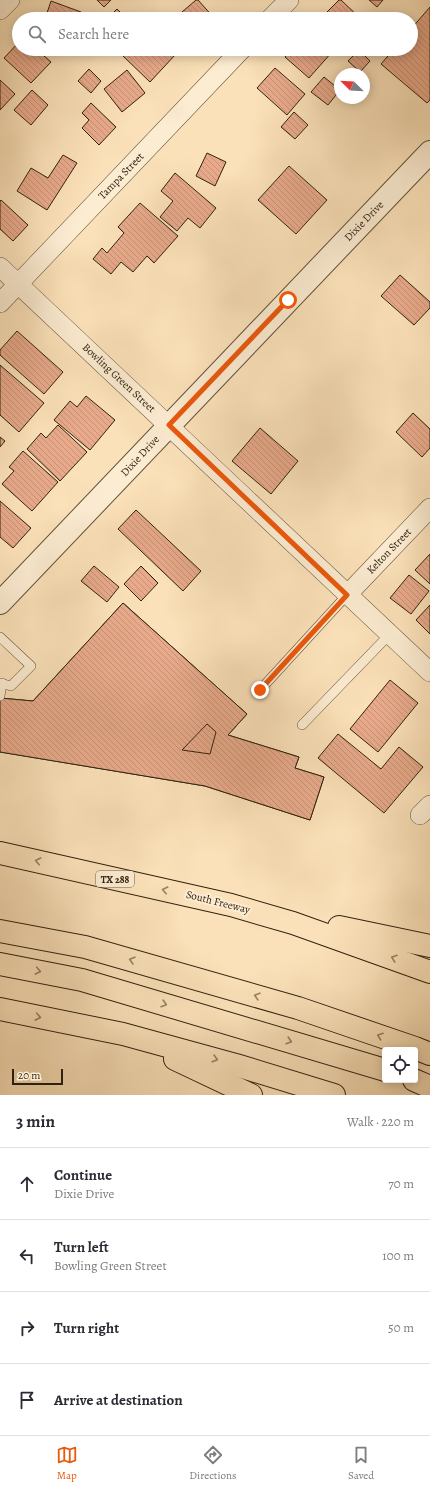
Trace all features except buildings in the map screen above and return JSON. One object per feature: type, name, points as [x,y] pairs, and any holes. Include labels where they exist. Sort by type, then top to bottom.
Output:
[{"type":"highway","name":"South Freeway","points":[[0,853],[230,905],[293,922],[430,972]]},
{"type":"highway","points":[[230,905],[430,946]]},
{"type":"highway","points":[[0,931],[85,947],[290,1006],[430,1054]]},
{"type":"highway","points":[[0,964],[82,980],[382,1069]]},
{"type":"highway","points":[[0,1009],[123,1034],[236,1065],[334,1095]]},
{"type":"highway","points":[[123,1034],[251,1095]]},
{"type":"highway","points":[[418,1082],[430,1087]]},
{"type":"street","points":[[0,10],[10,0]]},
{"type":"street","points":[[277,12],[289,0]]},
{"type":"street","name":"Tampa Street","points":[[0,303],[235,56]]},
{"type":"street","name":"Dixie Drive","points":[[0,603],[430,152]]},
{"type":"street","name":"Bowling Green Street","points":[[0,267],[430,672]]},
{"type":"street","name":"Kelton Street","points":[[347,595],[430,508]]},
{"type":"lane","points":[[260,690],[347,595]]},
{"type":"lane","points":[[302,725],[390,635]]},
{"type":"lane","points":[[0,637],[31,666],[11,686],[1,683],[0,696]]},
{"type":"route","points":[[260,690],[347,595],[169,425],[288,300]]}]
